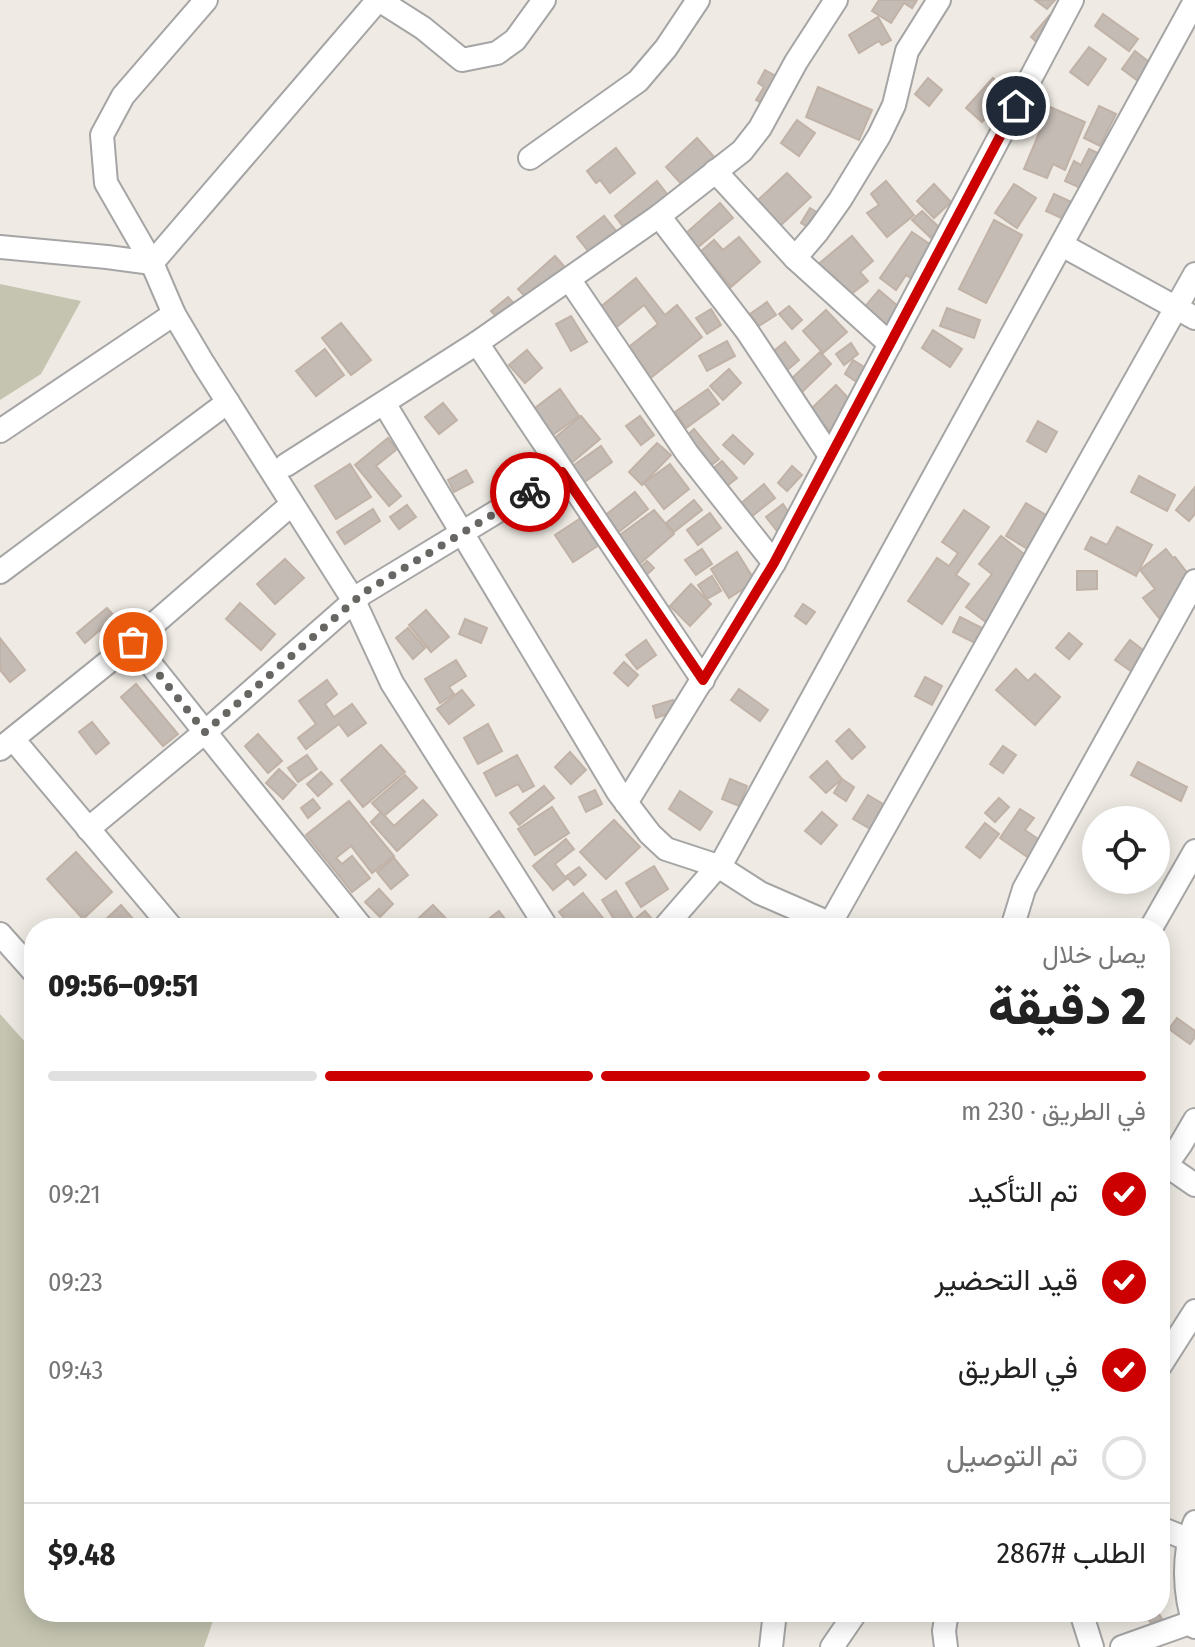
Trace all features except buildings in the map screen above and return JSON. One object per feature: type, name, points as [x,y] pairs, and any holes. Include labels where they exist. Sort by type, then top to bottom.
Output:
[{"type":"street","points":[[206,0],[123,96],[102,135],[106,183],[152,263],[174,314],[354,601],[392,683],[541,918]]},
{"type":"street","points":[[152,263],[378,0],[423,28],[462,60],[497,53],[515,40],[544,0]]},
{"type":"street","points":[[530,158],[638,81],[666,48],[698,0]]},
{"type":"street","points":[[286,465],[477,343],[659,216],[742,151],[760,128],[796,62],[836,0]]},
{"type":"street","points":[[795,258],[840,200],[879,136],[894,105],[907,51],[939,0]]},
{"type":"street","points":[[626,803],[774,563],[1072,0]]},
{"type":"street","points":[[673,918],[732,845],[1195,1]]},
{"type":"street","points":[[715,171],[795,258],[890,344]]},
{"type":"street","points":[[659,216],[747,331],[830,456]]},
{"type":"street","points":[[1062,245],[1186,313]]},
{"type":"street","points":[[0,247],[152,263]]},
{"type":"street","points":[[835,918],[1186,313],[1195,274]]},
{"type":"street","points":[[569,279],[687,453],[774,563]]},
{"type":"street","points":[[0,431],[174,314]]},
{"type":"street","points":[[477,343],[703,680]]},
{"type":"street","points":[[0,572],[228,402]]},
{"type":"street","points":[[384,403],[618,792],[650,834],[666,849],[718,866],[760,893],[813,918]]},
{"type":"street","points":[[88,829],[205,732],[363,593],[562,472]]},
{"type":"street","points":[[164,918],[88,829],[6,744],[133,642],[292,504]]},
{"type":"street","points":[[1015,918],[1024,889],[1195,581]]},
{"type":"street","points":[[133,642],[354,918]]},
{"type":"street","points":[[1157,918],[1195,851]]},
{"type":"street","points":[[0,934],[24,961]]},
{"type":"street","points":[[1170,1155],[1195,1120]]},
{"type":"street","points":[[1170,1171],[1195,1185]]},
{"type":"street","points":[[1170,1350],[1195,1311]]},
{"type":"street","points":[[1122,1647],[1194,1623],[1186,1580],[1193,1535],[1170,1530]]},
{"type":"street","points":[[771,1647],[774,1622]]},
{"type":"street","points":[[832,1647],[849,1622]]},
{"type":"street","points":[[945,1622],[946,1647]]},
{"type":"street","points":[[1084,1622],[1092,1647]]},
{"type":"shaded area","points":[[0,284],[81,301],[41,374],[0,400]]},
{"type":"shaded area","points":[[0,1014],[24,1041],[24,1622],[213,1622],[204,1647],[0,1647]]},
{"type":"way so far","points":[[133,642],[205,732],[363,593],[530,492]]},
{"type":"route","points":[[530,492],[562,472],[703,680],[774,563],[1016,106]]}]
